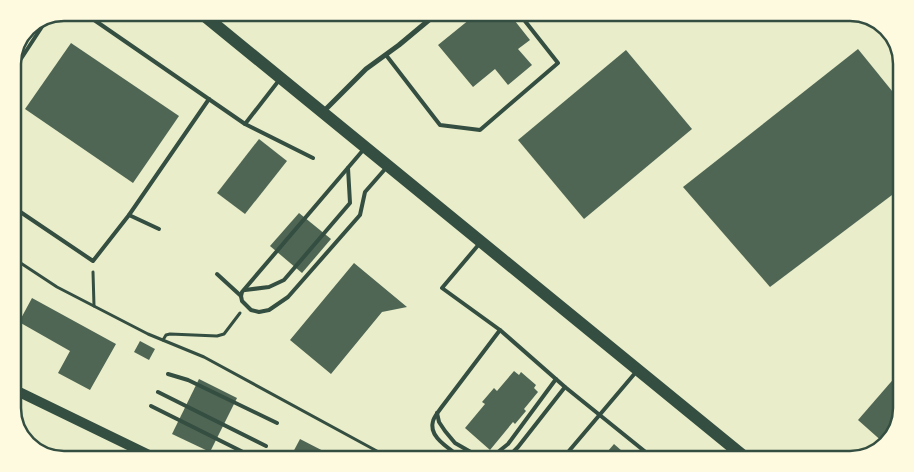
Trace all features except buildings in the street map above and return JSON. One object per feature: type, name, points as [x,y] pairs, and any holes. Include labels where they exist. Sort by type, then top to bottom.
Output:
[{"type":"main road","points":[[211,21],[737,451]]},
{"type":"main road","points":[[21,393],[141,451]]},
{"type":"street","points":[[322,112],[366,69],[400,45],[428,21]]},
{"type":"lane","points":[[96,21],[245,124],[313,158]]},
{"type":"lane","points":[[386,55],[440,125],[480,130],[558,63],[525,21]]},
{"type":"lane","points":[[22,58],[42,28]]},
{"type":"lane","points":[[245,124],[281,78]]},
{"type":"lane","points":[[21,212],[93,261],[129,215],[209,99]]},
{"type":"lane","points":[[241,296],[242,292],[366,147]]},
{"type":"lane","points":[[217,274],[241,296],[242,301],[251,310],[260,312],[269,310],[288,297],[360,215],[365,192],[388,165]]},
{"type":"lane","points":[[245,290],[269,287],[284,280],[350,203],[348,168]]},
{"type":"lane","points":[[129,215],[159,229]]},
{"type":"lane","points":[[481,241],[442,288],[500,330],[556,380],[645,451]]},
{"type":"lane","points":[[453,451],[437,438],[432,430],[433,420],[500,330]]},
{"type":"lane","points":[[569,451],[638,371]]},
{"type":"lane","points":[[168,374],[188,380],[277,423]]},
{"type":"lane","points":[[499,451],[508,444],[556,380]]},
{"type":"lane","points":[[514,451],[566,388]]},
{"type":"lane","points":[[158,392],[266,446]]},
{"type":"lane","points":[[151,406],[239,451]]},
{"type":"lane","points":[[437,413],[439,422],[445,431],[455,442],[470,451]]},
{"type":"path","points":[[93,261],[94,306]]},
{"type":"path","points":[[21,263],[57,288],[163,340],[204,357],[377,451]]},
{"type":"path","points":[[163,340],[166,335],[170,334],[217,336],[224,334],[246,305]]}]
